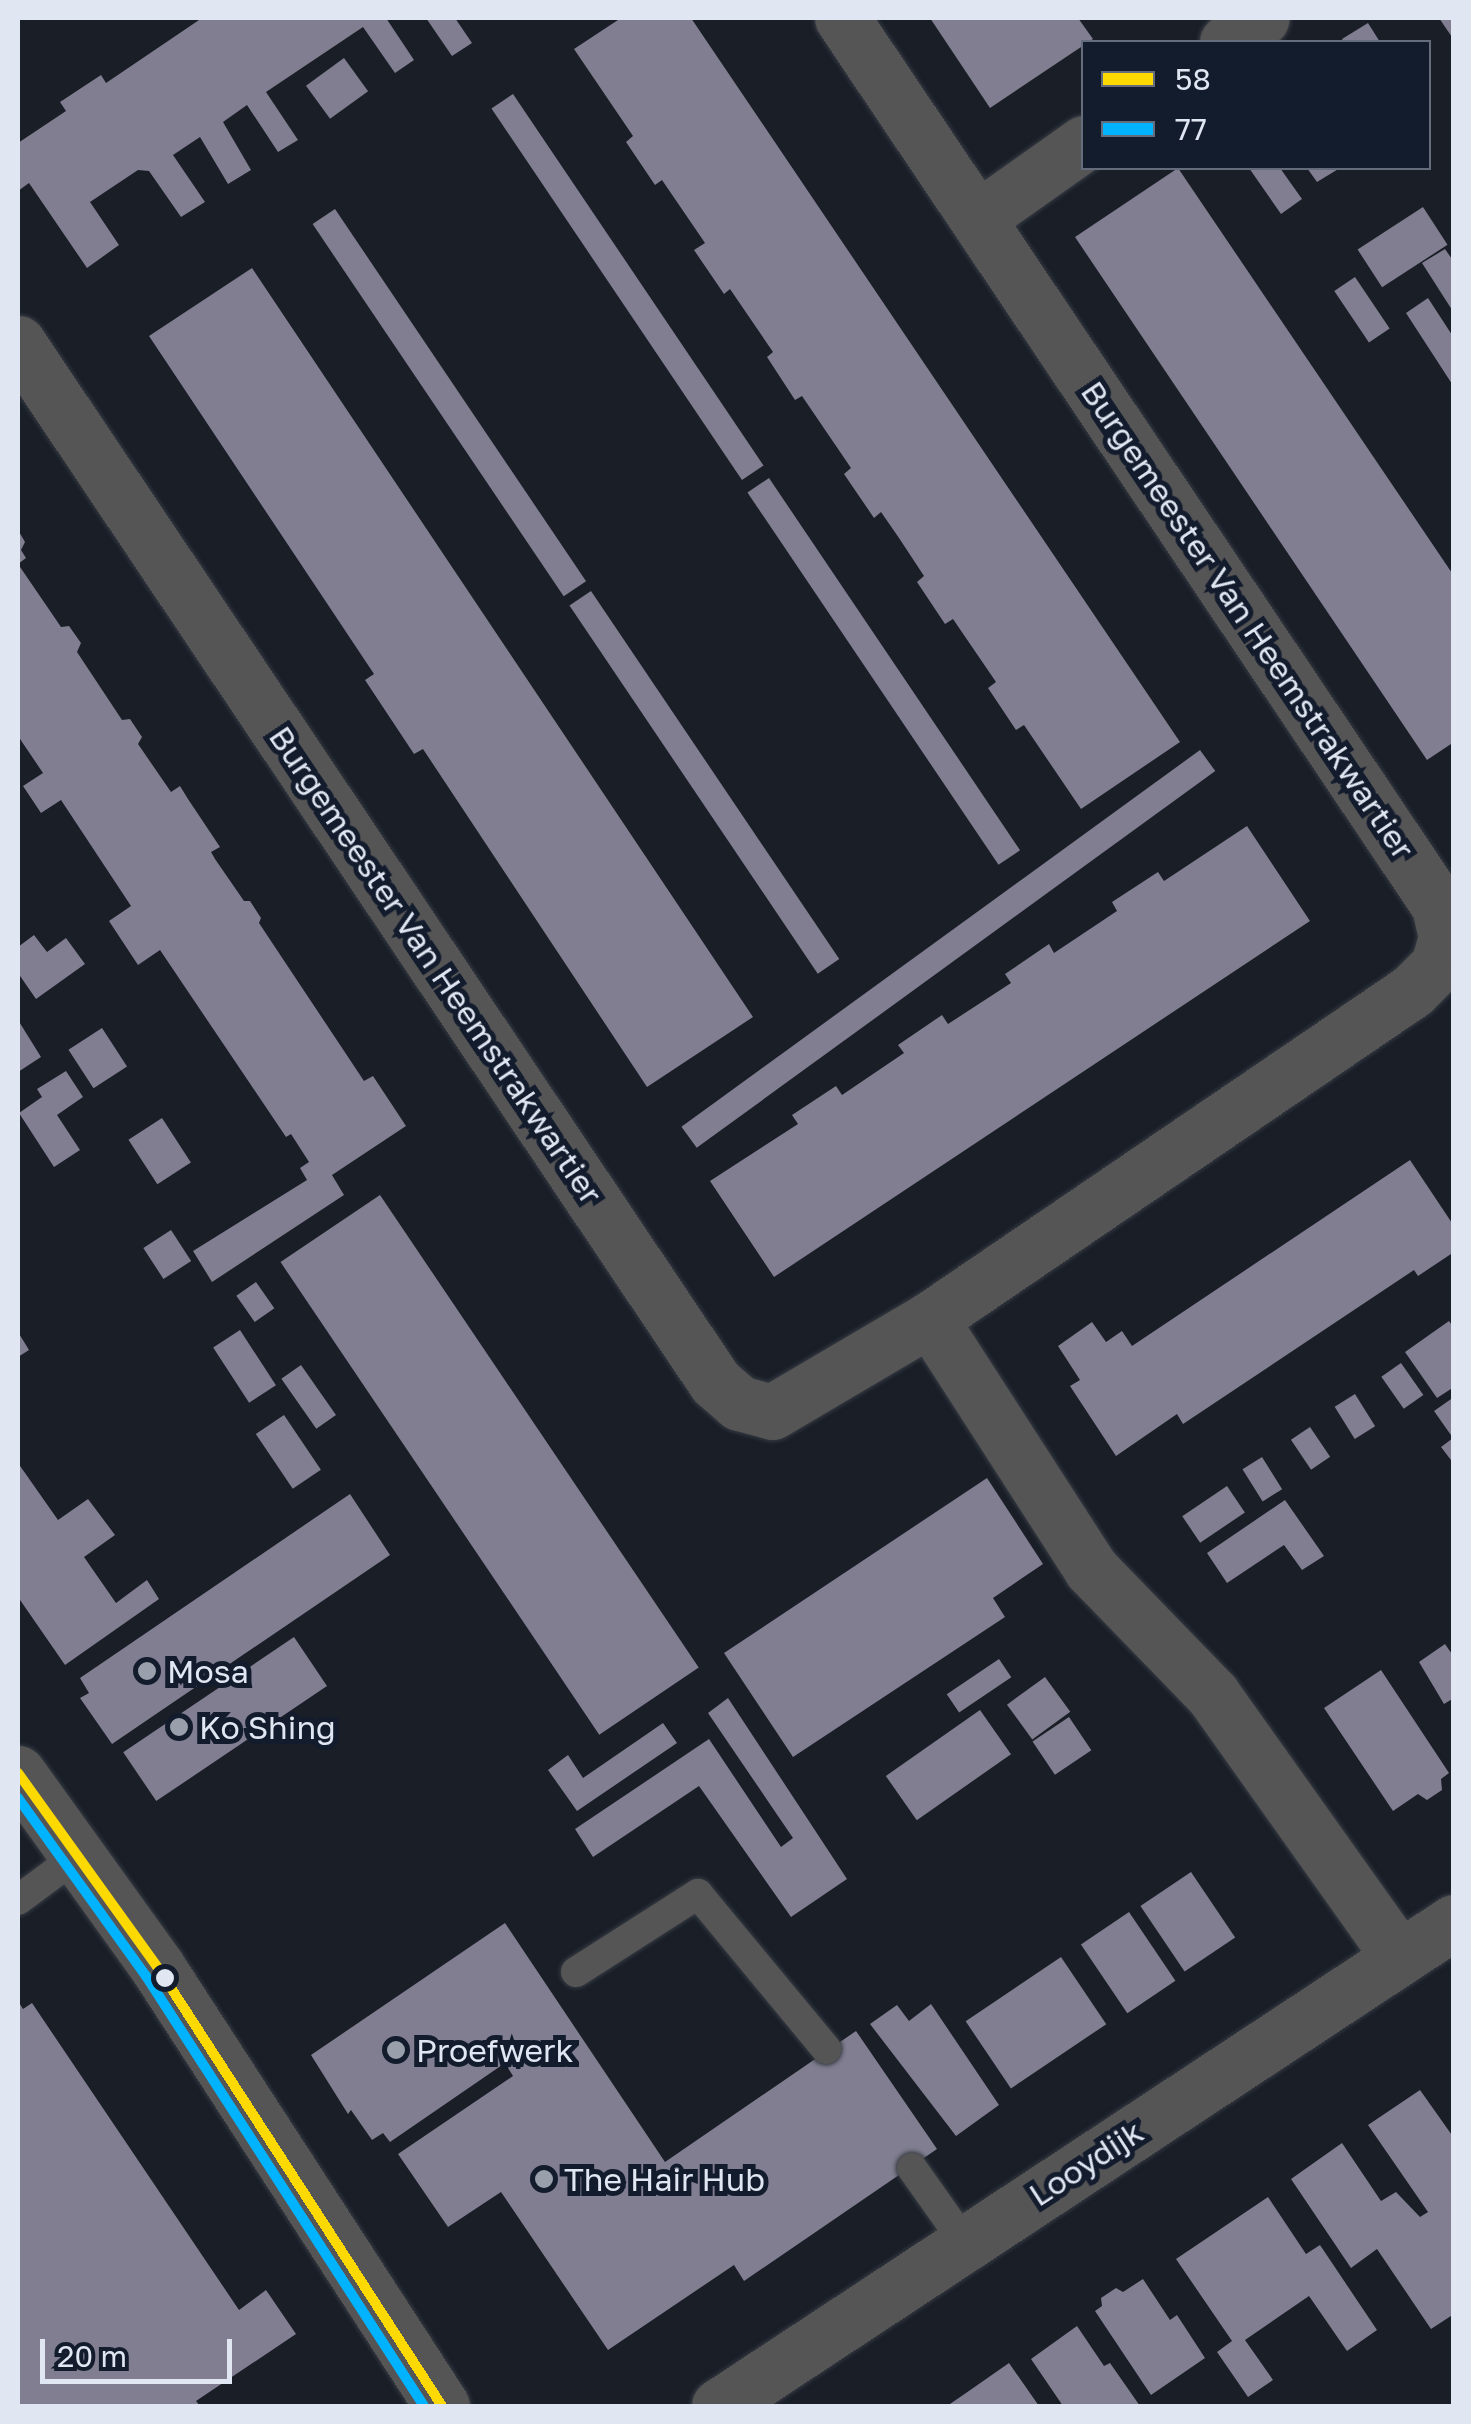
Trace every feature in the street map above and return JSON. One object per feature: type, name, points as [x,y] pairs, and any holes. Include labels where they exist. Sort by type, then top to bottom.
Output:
[{"type":"street","name":"Burgemeester Van Heemstrakwartier","points":[[18,343],[715,1382],[739,1403],[772,1412],[930,1320],[1412,991],[1438,965],[1446,937],[1439,906],[842,18]]},
{"type":"street","points":[[1230,40],[1262,18]]},
{"type":"street","points":[[978,218],[1081,146]]},
{"type":"street","points":[[930,1320],[1091,1569],[1213,1696],[1399,1957]]},
{"type":"street","points":[[18,1772],[158,1968],[442,2406]]},
{"type":"street","name":"Looydijk","points":[[720,2406],[1399,1957],[1452,1927]]},
{"type":"lane","points":[[18,1900],[76,1857]]},
{"type":"lane","points":[[576,1972],[698,1894],[826,2049]]},
{"type":"lane","points":[[912,2168],[965,2243]]},
{"type":"building","points":[[202,18],[386,18],[414,60],[395,73],[363,27],[266,92],[298,140],[278,152],[247,105],[223,122],[251,170],[228,184],[200,137],[173,155],[205,202],[181,217],[149,171],[138,170],[90,202],[119,245],[87,268],[29,183],[18,191],[18,143],[66,111],[60,102],[101,75],[106,83]]},
{"type":"building","points":[[426,18],[455,18],[472,43],[452,56]]},
{"type":"building","points":[[621,18],[691,18],[1180,742],[1081,809],[1024,725],[1016,730],[988,688],[996,682],[953,619],[945,624],[917,582],[924,576],[899,538],[881,512],[874,518],[844,474],[851,468],[802,396],[795,400],[767,357],[773,352],[730,289],[724,294],[694,250],[705,243],[662,180],[655,185],[626,142],[633,136],[574,49]]},
{"type":"building","points":[[930,18],[1078,18],[1093,39],[1081,40],[1081,47],[990,108]]},
{"type":"building","points":[[1439,18],[1454,18],[1454,40]]},
{"type":"building","points":[[1368,23],[1379,40],[1343,40]]},
{"type":"building","points":[[344,58],[368,91],[330,119],[306,86]]},
{"type":"building","points":[[513,94],[764,465],[742,480],[491,109]]},
{"type":"building","points":[[1179,170],[1454,576],[1454,742],[1427,760],[1075,237]]},
{"type":"building","points":[[1250,170],[1281,170],[1302,199],[1281,214]]},
{"type":"building","points":[[1308,170],[1337,170],[1317,182]]},
{"type":"building","points":[[1423,207],[1448,245],[1382,287],[1358,249]]},
{"type":"building","points":[[335,209],[586,581],[564,596],[313,224]]},
{"type":"building","points":[[1445,249],[1454,262],[1454,313],[1422,263]]},
{"type":"building","points":[[252,268],[753,1017],[647,1087],[423,749],[414,754],[365,680],[374,674],[149,336]]},
{"type":"building","points":[[1355,277],[1390,328],[1369,342],[1334,291]]},
{"type":"building","points":[[1428,298],[1454,338],[1454,387],[1406,313]]},
{"type":"building","points":[[769,478],[1020,850],[999,865],[747,493]]},
{"type":"building","points":[[18,530],[25,542],[21,550],[26,558],[18,564]]},
{"type":"building","points":[[18,564],[61,627],[69,626],[81,643],[77,652],[122,720],[130,719],[142,737],[138,744],[171,792],[180,786],[220,847],[211,852],[215,859],[244,901],[250,901],[261,918],[259,923],[364,1081],[373,1076],[406,1126],[332,1175],[344,1195],[212,1282],[193,1251],[307,1180],[300,1168],[309,1162],[291,1134],[286,1137],[160,950],[138,965],[109,921],[131,906],[61,800],[41,813],[23,786],[43,773],[18,736]]},
{"type":"building","points":[[591,591],[839,959],[818,974],[569,606]]},
{"type":"building","points":[[1200,750],[1215,771],[697,1148],[681,1127]]},
{"type":"building","points":[[1247,826],[1310,921],[774,1277],[710,1181],[798,1124],[792,1115],[836,1086],[842,1095],[904,1053],[898,1045],[942,1015],[948,1024],[1011,983],[1005,974],[1049,944],[1054,953],[1117,911],[1112,902],[1158,872],[1164,881]]},
{"type":"building","points":[[34,935],[47,952],[66,938],[85,964],[36,999],[18,973],[18,947]]},
{"type":"building","points":[[18,1020],[41,1057],[18,1072]]},
{"type":"building","points":[[102,1028],[127,1067],[94,1088],[68,1050]]},
{"type":"building","points":[[66,1071],[83,1097],[57,1115],[80,1150],[54,1167],[19,1113],[42,1097],[37,1089]]},
{"type":"building","points":[[162,1118],[191,1162],[157,1184],[128,1140]]},
{"type":"building","points":[[1410,1160],[1454,1226],[1454,1252],[1418,1276],[1414,1270],[1183,1424],[1177,1414],[1116,1456],[1070,1386],[1080,1380],[1058,1346],[1092,1322],[1106,1342],[1122,1331],[1132,1346]]},
{"type":"building","points":[[380,1195],[699,1668],[599,1735],[281,1262]]},
{"type":"building","points":[[171,1230],[191,1261],[163,1279],[143,1248]]},
{"type":"building","points":[[256,1282],[274,1308],[255,1322],[236,1296]]},
{"type":"building","points":[[1449,1321],[1454,1328],[1454,1387],[1437,1398],[1405,1352]]},
{"type":"building","points":[[240,1330],[276,1385],[249,1403],[213,1347]]},
{"type":"building","points":[[18,1332],[29,1350],[18,1357]]},
{"type":"building","points":[[1401,1363],[1423,1395],[1404,1409],[1381,1377]]},
{"type":"building","points":[[301,1365],[336,1415],[316,1429],[281,1379]]},
{"type":"building","points":[[1355,1394],[1375,1426],[1355,1439],[1335,1407]]},
{"type":"building","points":[[1454,1397],[1454,1464],[1441,1447],[1453,1438],[1434,1411]]},
{"type":"building","points":[[284,1415],[321,1470],[293,1489],[256,1434]]},
{"type":"building","points":[[1310,1427],[1330,1457],[1311,1470],[1291,1440]]},
{"type":"building","points":[[1262,1457],[1282,1489],[1263,1501],[1242,1469]]},
{"type":"building","points":[[18,1463],[58,1520],[88,1499],[115,1535],[84,1557],[116,1603],[147,1580],[159,1599],[65,1665],[18,1597]]},
{"type":"building","points":[[987,1478],[1043,1564],[993,1598],[1005,1617],[793,1757],[724,1653]]},
{"type":"building","points":[[1227,1486],[1245,1513],[1200,1543],[1182,1516]]},
{"type":"building","points":[[350,1494],[390,1555],[112,1744],[80,1698],[89,1693],[80,1678]]},
{"type":"building","points":[[1285,1500],[1324,1556],[1302,1570],[1284,1545],[1227,1583],[1207,1553]]},
{"type":"building","points":[[294,1637],[327,1686],[156,1801],[123,1752]]},
{"type":"building","points":[[1445,1644],[1454,1657],[1454,1698],[1444,1704],[1419,1662]]},
{"type":"building","points":[[999,1659],[1011,1677],[959,1712],[947,1694]]},
{"type":"building","points":[[1381,1670],[1449,1773],[1441,1779],[1442,1790],[1427,1800],[1418,1794],[1393,1811],[1324,1708]]},
{"type":"building","points":[[1045,1677],[1070,1712],[1032,1739],[1007,1705]]},
{"type":"building","points":[[728,1698],[847,1879],[791,1917],[699,1786],[593,1857],[575,1829],[709,1739],[781,1847],[793,1838],[708,1713]]},
{"type":"building","points":[[980,1710],[1011,1754],[917,1820],[886,1776]]},
{"type":"building","points":[[1069,1717],[1091,1750],[1055,1775],[1033,1742]]},
{"type":"building","points":[[663,1723],[677,1743],[577,1811],[548,1770],[568,1755],[583,1778]]},
{"type":"building","points":[[1191,1872],[1235,1937],[1185,1972],[1140,1906]]},
{"type":"building","points":[[1129,1912],[1175,1981],[1127,2013],[1081,1944]]},
{"type":"building","points":[[505,1923],[665,2162],[856,2031],[937,2149],[744,2281],[734,2265],[608,2350],[501,2192],[448,2227],[398,2154],[513,2076],[505,2063],[390,2142],[383,2133],[372,2140],[351,2110],[348,2114],[311,2055]]},
{"type":"building","points":[[1061,1957],[1106,2024],[1011,2088],[966,2021]]},
{"type":"building","points":[[18,2001],[23,2009],[32,2003],[239,2310],[266,2290],[296,2334],[196,2401],[200,2406],[18,2406]]},
{"type":"building","points":[[931,2004],[999,2105],[956,2136],[870,2024],[897,2005],[909,2021]]},
{"type":"building","points":[[1420,2090],[1454,2138],[1454,2314],[1431,2329],[1377,2249],[1351,2268],[1291,2179],[1342,2143],[1381,2201],[1396,2192],[1420,2217],[1428,2212],[1368,2125]]},
{"type":"building","points":[[1268,2197],[1306,2254],[1320,2245],[1377,2330],[1347,2351],[1309,2296],[1245,2340],[1273,2380],[1248,2397],[1217,2352],[1232,2341],[1176,2259]]},
{"type":"building","points":[[1143,2279],[1170,2320],[1177,2315],[1205,2358],[1151,2395],[1095,2311],[1102,2306],[1101,2298],[1116,2288],[1123,2292]]},
{"type":"building","points":[[1077,2326],[1104,2366],[1110,2363],[1140,2406],[1063,2406],[1031,2359]]},
{"type":"building","points":[[1009,2363],[1039,2406],[947,2406],[966,2393]]},
{"type":"transit line","name":"58","points":[[18,1773],[158,1968],[442,2406]]},
{"type":"transit line","name":"77","points":[[18,1798],[146,1976],[424,2406]]},
{"type":"place","name":"Mosa","points":[[147,1671]]},
{"type":"place","name":"Ko Shing","points":[[179,1727]]},
{"type":"place","name":"Proefwerk","points":[[396,2050]]},
{"type":"place","name":"The Hair Hub","points":[[544,2179]]}]
